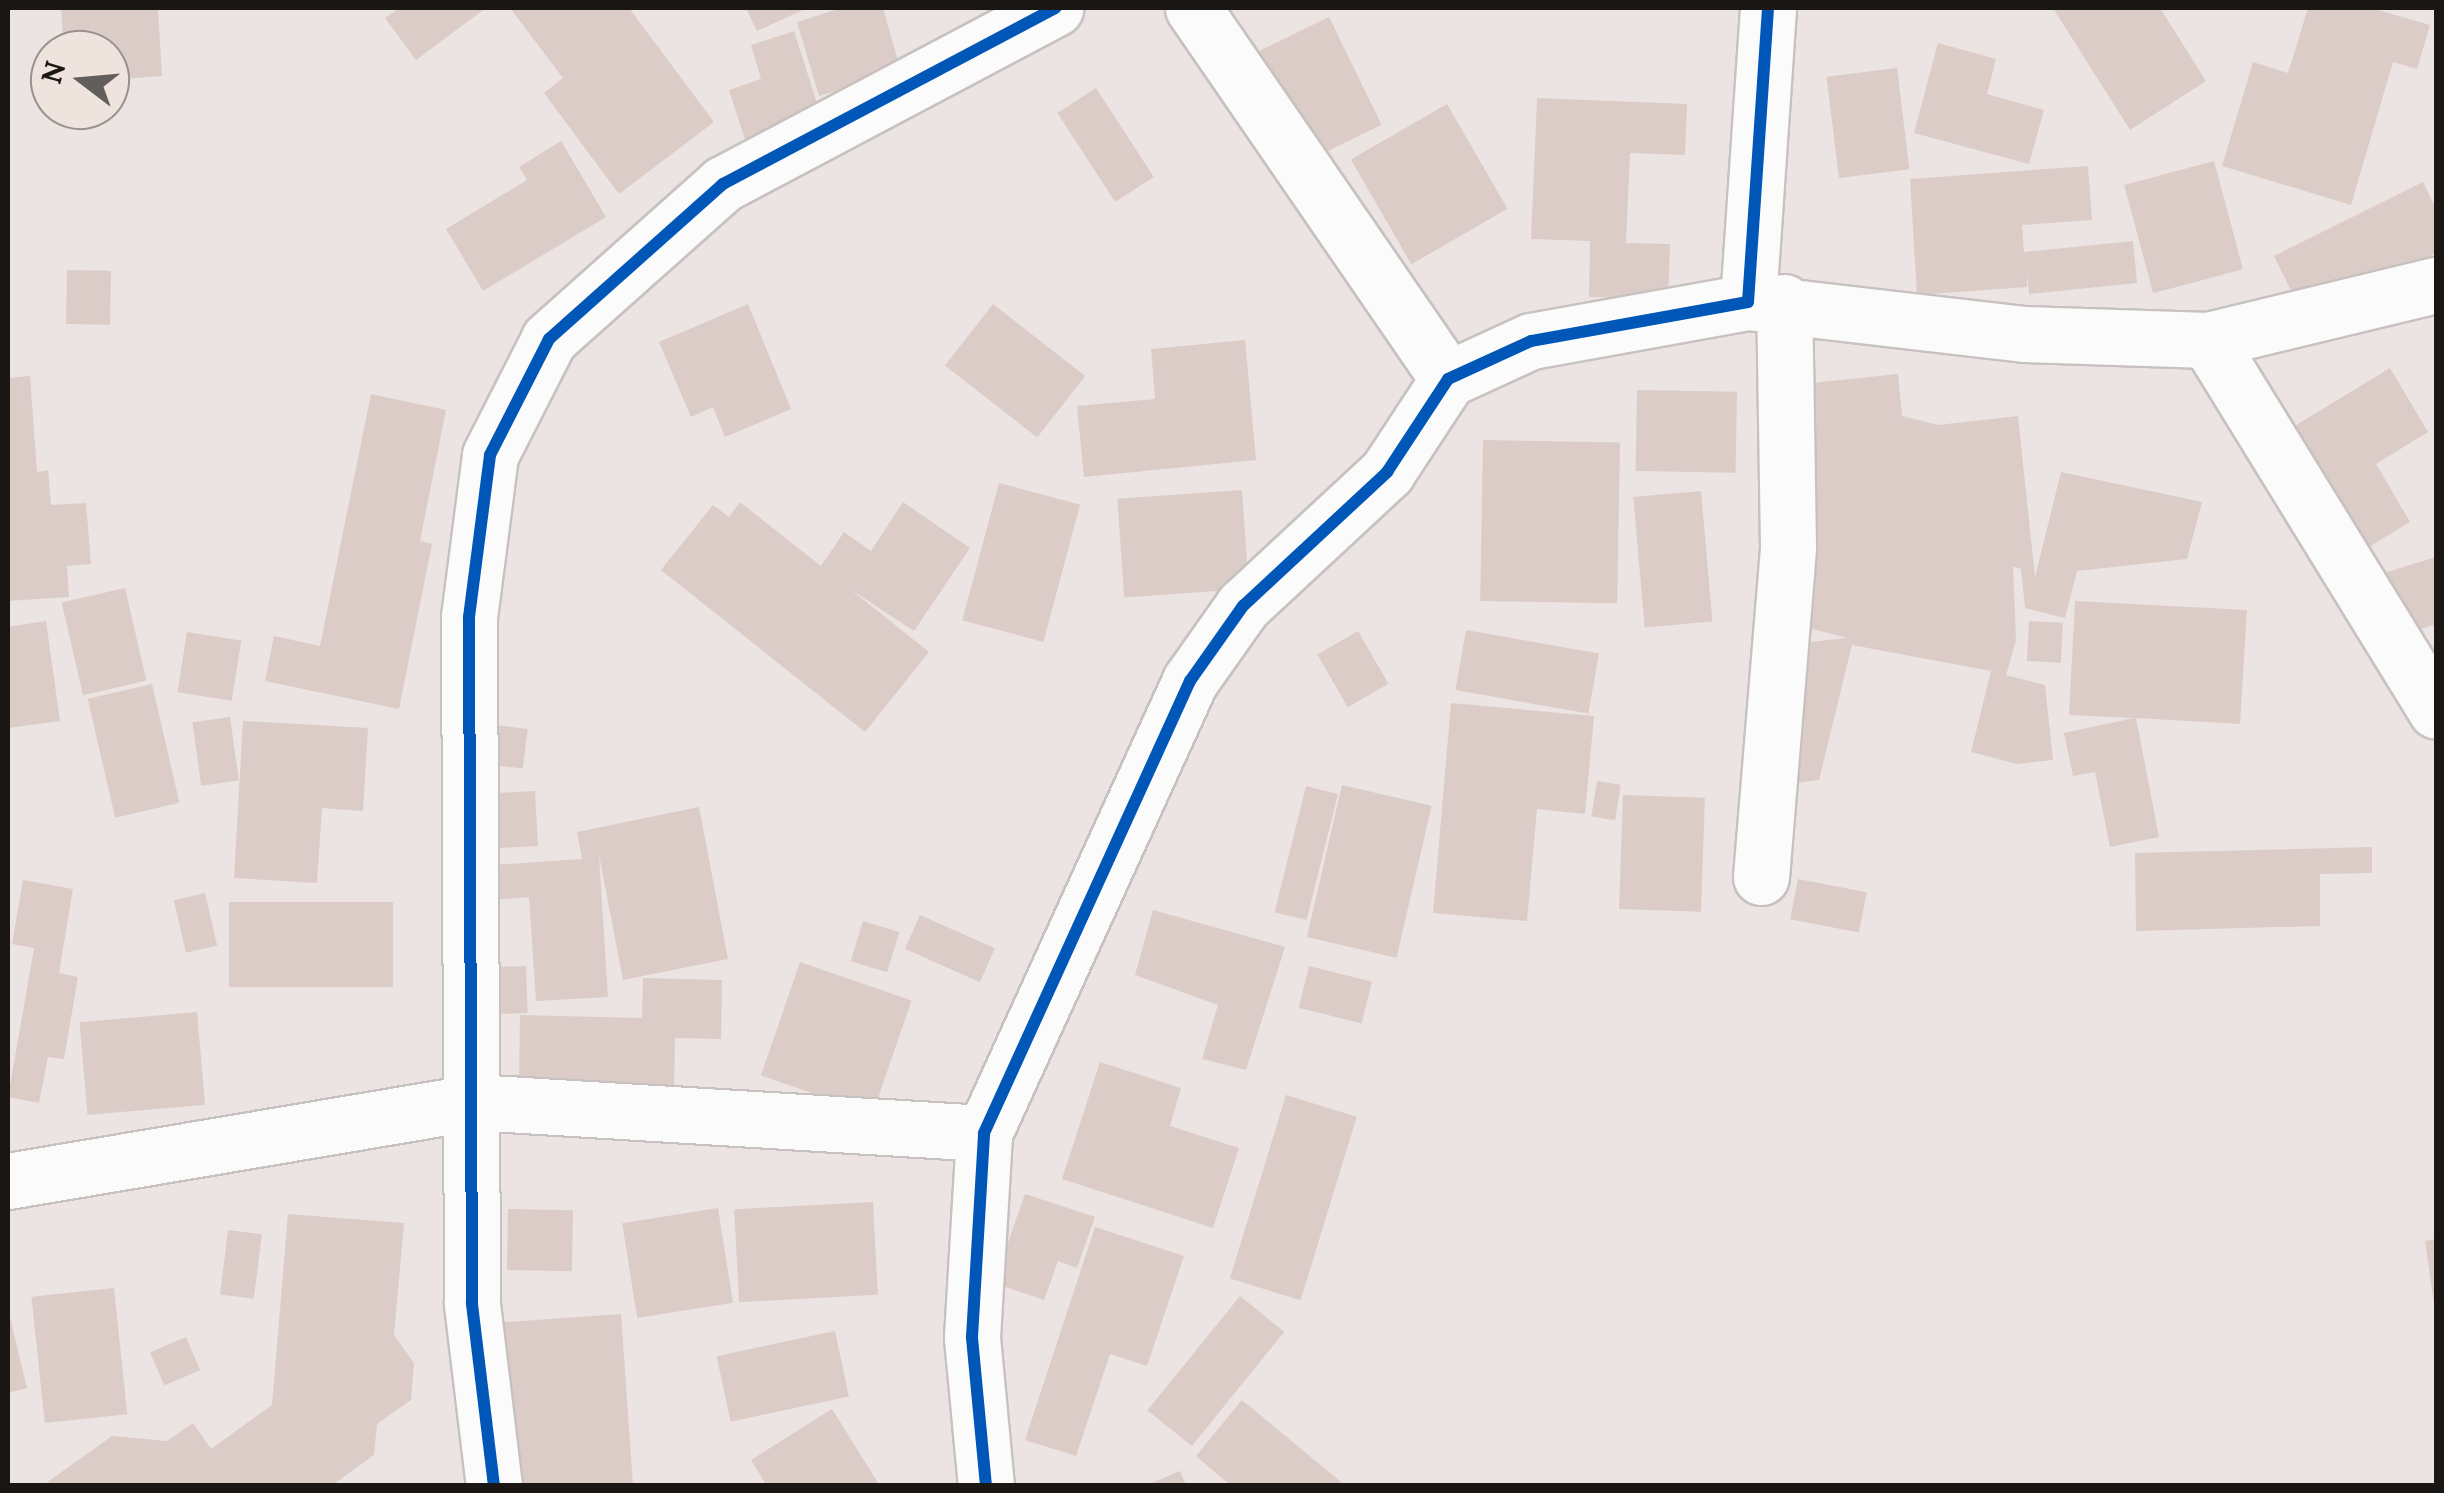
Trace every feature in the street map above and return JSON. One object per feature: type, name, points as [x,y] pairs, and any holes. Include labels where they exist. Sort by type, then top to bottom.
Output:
[{"type":"street","points":[[487,1483],[472,1302],[469,617],[490,455],[549,339],[723,184],[1055,8]]},
{"type":"street","points":[[1193,8],[1448,379]]},
{"type":"street","points":[[1761,877],[1788,546],[1766,302],[1777,13]]},
{"type":"street","points":[[986,1486],[972,1337],[984,1133],[1190,681],[1243,606],[1387,472],[1448,379],[1532,341],[1766,302],[2024,334],[2208,340],[2436,285]]},
{"type":"street","points":[[2208,340],[2436,710]]},
{"type":"street","points":[[8,1181],[474,1102],[984,1133]]},
{"type":"building","points":[[61,8],[158,8],[162,76],[130,78],[130,30],[63,30]]},
{"type":"building","points":[[400,8],[486,8],[416,60],[385,18]]},
{"type":"building","points":[[510,8],[629,8],[714,122],[619,194],[544,93],[563,78]]},
{"type":"building","points":[[746,8],[807,8],[757,31]]},
{"type":"building","points":[[842,8],[883,8],[901,71],[819,96],[797,22]]},
{"type":"building","points":[[2053,8],[2160,8],[2206,81],[2130,130]]},
{"type":"building","points":[[2308,8],[2371,8],[2430,25],[2417,69],[2393,62],[2351,205],[2222,166],[2253,62],[2288,73]]},
{"type":"building","points":[[1329,17],[1382,125],[1295,167],[1243,59]]},
{"type":"building","points":[[794,31],[822,119],[746,143],[729,90],[761,79],[751,45]]},
{"type":"building","points":[[1938,43],[1996,59],[1987,94],[2044,110],[2029,164],[1914,133]]},
{"type":"building","points":[[1897,68],[1909,169],[1839,178],[1827,77]]},
{"type":"building","points":[[1096,88],[1154,177],[1115,202],[1057,113]]},
{"type":"building","points":[[1537,98],[1687,104],[1685,155],[1630,153],[1626,243],[1670,244],[1668,298],[1589,297],[1590,241],[1531,239]]},
{"type":"building","points":[[1447,104],[1508,209],[1411,264],[1351,160]]},
{"type":"building","points":[[561,141],[606,217],[483,291],[446,229],[527,180],[519,167]]},
{"type":"building","points":[[2214,161],[2243,269],[2153,293],[2124,185]]},
{"type":"building","points":[[2088,166],[2092,220],[2022,225],[2024,252],[2133,241],[2137,283],[2029,294],[2027,272],[2027,287],[1917,295],[1910,179]]},
{"type":"building","points":[[2423,182],[2436,209],[2436,253],[2305,319],[2274,256]]},
{"type":"building","points":[[67,270],[111,271],[110,325],[66,324]]},
{"type":"building","points":[[748,304],[791,409],[725,437],[713,407],[691,417],[659,342]]},
{"type":"building","points":[[993,304],[1085,376],[1037,437],[945,365]]},
{"type":"building","points":[[1245,340],[1256,460],[1084,477],[1077,406],[1155,399],[1151,349]]},
{"type":"building","points":[[2390,368],[2428,432],[2376,464],[2410,522],[2354,556],[2280,435]]},
{"type":"building","points":[[1898,374],[1902,416],[1938,425],[2018,416],[2035,577],[2061,472],[2202,502],[2187,559],[2077,571],[2065,618],[2025,608],[2021,569],[2013,566],[2016,640],[2006,675],[2045,685],[2053,760],[2017,764],[1971,752],[1991,671],[1852,645],[1819,780],[1797,783],[1782,645],[1847,638],[1809,628],[1783,386]]},
{"type":"building","points":[[30,376],[37,472],[48,470],[51,505],[86,503],[91,564],[67,566],[69,597],[8,601],[8,378]]},
{"type":"building","points":[[1637,390],[1737,392],[1736,473],[1636,471]]},
{"type":"building","points":[[371,394],[446,410],[420,541],[432,544],[399,709],[265,681],[274,636],[320,646]]},
{"type":"building","points":[[1483,440],[1620,442],[1617,603],[1480,601]]},
{"type":"building","points":[[999,483],[1080,505],[1043,642],[962,620]]},
{"type":"building","points":[[1242,490],[1249,589],[1124,597],[1117,499]]},
{"type":"building","points":[[1701,491],[1712,622],[1645,627],[1633,497]]},
{"type":"building","points":[[740,502],[821,566],[844,532],[871,551],[903,502],[970,548],[914,631],[850,589],[929,652],[865,732],[661,570],[713,505],[729,517]]},
{"type":"building","points":[[2436,557],[2436,624],[2402,635],[2384,573]]},
{"type":"building","points":[[125,588],[146,681],[83,695],[62,603]]},
{"type":"building","points":[[2075,601],[2247,610],[2240,724],[2136,718],[2159,837],[2110,847],[2095,772],[2073,776],[2064,733],[2134,718],[2069,715]]},
{"type":"building","points":[[46,621],[60,721],[8,728],[8,627]]},
{"type":"building","points":[[2029,621],[2063,623],[2061,663],[2027,661]]},
{"type":"building","points":[[1466,630],[1599,653],[1588,714],[1455,690]]},
{"type":"building","points":[[1358,631],[1388,684],[1348,707],[1317,654]]},
{"type":"building","points":[[187,632],[241,641],[232,701],[177,692]]},
{"type":"building","points":[[152,684],[179,803],[115,818],[88,699]]},
{"type":"building","points":[[1451,703],[1594,716],[1585,814],[1537,809],[1527,921],[1433,913]]},
{"type":"building","points":[[230,717],[239,780],[201,786],[192,722]]},
{"type":"building","points":[[243,721],[368,728],[363,811],[322,808],[317,883],[234,878]]},
{"type":"building","points":[[496,725],[528,729],[523,769],[491,765]]},
{"type":"building","points":[[1597,781],[1621,785],[1615,820],[1591,817]]},
{"type":"building","points":[[1342,785],[1432,806],[1397,958],[1307,937]]},
{"type":"building","points":[[1306,786],[1338,794],[1307,920],[1275,912]]},
{"type":"building","points":[[535,791],[538,846],[491,848],[488,793]]},
{"type":"building","points":[[1623,795],[1705,798],[1701,912],[1619,909]]},
{"type":"building","points":[[699,807],[728,959],[623,980],[599,855],[608,997],[536,1001],[529,897],[493,900],[491,865],[582,859],[577,832]]},
{"type":"building","points":[[2372,847],[2372,873],[2320,874],[2320,926],[2136,931],[2135,853]]},
{"type":"building","points":[[1798,879],[1867,892],[1859,933],[1790,919]]},
{"type":"building","points":[[23,880],[73,889],[59,973],[78,977],[64,1059],[48,1057],[39,1103],[8,1097],[34,948],[12,944]]},
{"type":"building","points":[[205,893],[217,946],[186,953],[174,900]]},
{"type":"building","points":[[229,902],[393,902],[393,987],[229,987]]},
{"type":"building","points":[[1153,910],[1285,947],[1246,1070],[1202,1059],[1218,1005],[1135,975]]},
{"type":"building","points":[[920,915],[995,948],[980,982],[905,949]]},
{"type":"building","points":[[863,921],[899,932],[887,972],[851,961]]},
{"type":"building","points":[[800,962],[912,1000],[873,1114],[761,1075]]},
{"type":"building","points":[[526,966],[528,1013],[494,1014],[492,967]]},
{"type":"building","points":[[1309,966],[1372,982],[1362,1023],[1299,1008]]},
{"type":"building","points":[[643,978],[722,980],[721,1039],[675,1038],[674,1090],[519,1087],[520,1015],[642,1018]]},
{"type":"building","points":[[197,1012],[205,1105],[88,1115],[79,1022]]},
{"type":"building","points":[[1100,1062],[1181,1088],[1170,1126],[1239,1148],[1213,1228],[1062,1179]]},
{"type":"building","points":[[1286,1095],[1357,1117],[1301,1300],[1230,1279]]},
{"type":"building","points":[[1025,1194],[1095,1217],[1077,1268],[1058,1261],[1044,1300],[994,1283]]},
{"type":"building","points":[[873,1202],[878,1295],[739,1302],[734,1209]]},
{"type":"building","points":[[718,1208],[733,1303],[637,1318],[622,1223]]},
{"type":"building","points":[[508,1209],[573,1210],[572,1271],[507,1270]]},
{"type":"building","points":[[288,1214],[404,1223],[394,1335],[414,1363],[411,1400],[377,1424],[374,1455],[331,1486],[42,1486],[112,1436],[167,1441],[193,1423],[211,1449],[272,1405]]},
{"type":"building","points":[[1095,1227],[1184,1256],[1147,1366],[1110,1354],[1076,1456],[1025,1440]]},
{"type":"building","points":[[228,1230],[262,1234],[254,1299],[220,1295]]},
{"type":"building","points":[[2436,1239],[2436,1304],[2434,1304],[2425,1241]]},
{"type":"building","points":[[114,1288],[127,1414],[45,1423],[31,1297]]},
{"type":"building","points":[[1240,1296],[1284,1332],[1192,1446],[1147,1410]]},
{"type":"building","points":[[8,1309],[27,1388],[8,1393]]},
{"type":"building","points":[[621,1314],[633,1486],[515,1486],[503,1322]]},
{"type":"building","points":[[835,1331],[849,1397],[731,1422],[717,1356]]},
{"type":"building","points":[[186,1337],[200,1370],[164,1385],[150,1352]]},
{"type":"building","points":[[1242,1400],[1346,1486],[1231,1486],[1196,1456]]},
{"type":"building","points":[[832,1409],[880,1486],[767,1486],[751,1460]]},
{"type":"building","points":[[1180,1471],[1186,1485],[1147,1485]]},
{"type":"cycle path","points":[[494,1486],[472,1303],[469,617],[490,455],[549,339],[723,184],[1055,8]]},
{"type":"cycle path","points":[[986,1486],[972,1337],[984,1133],[1190,681],[1243,606],[1387,472],[1448,379],[1531,341],[1748,302],[1768,8]]}]
